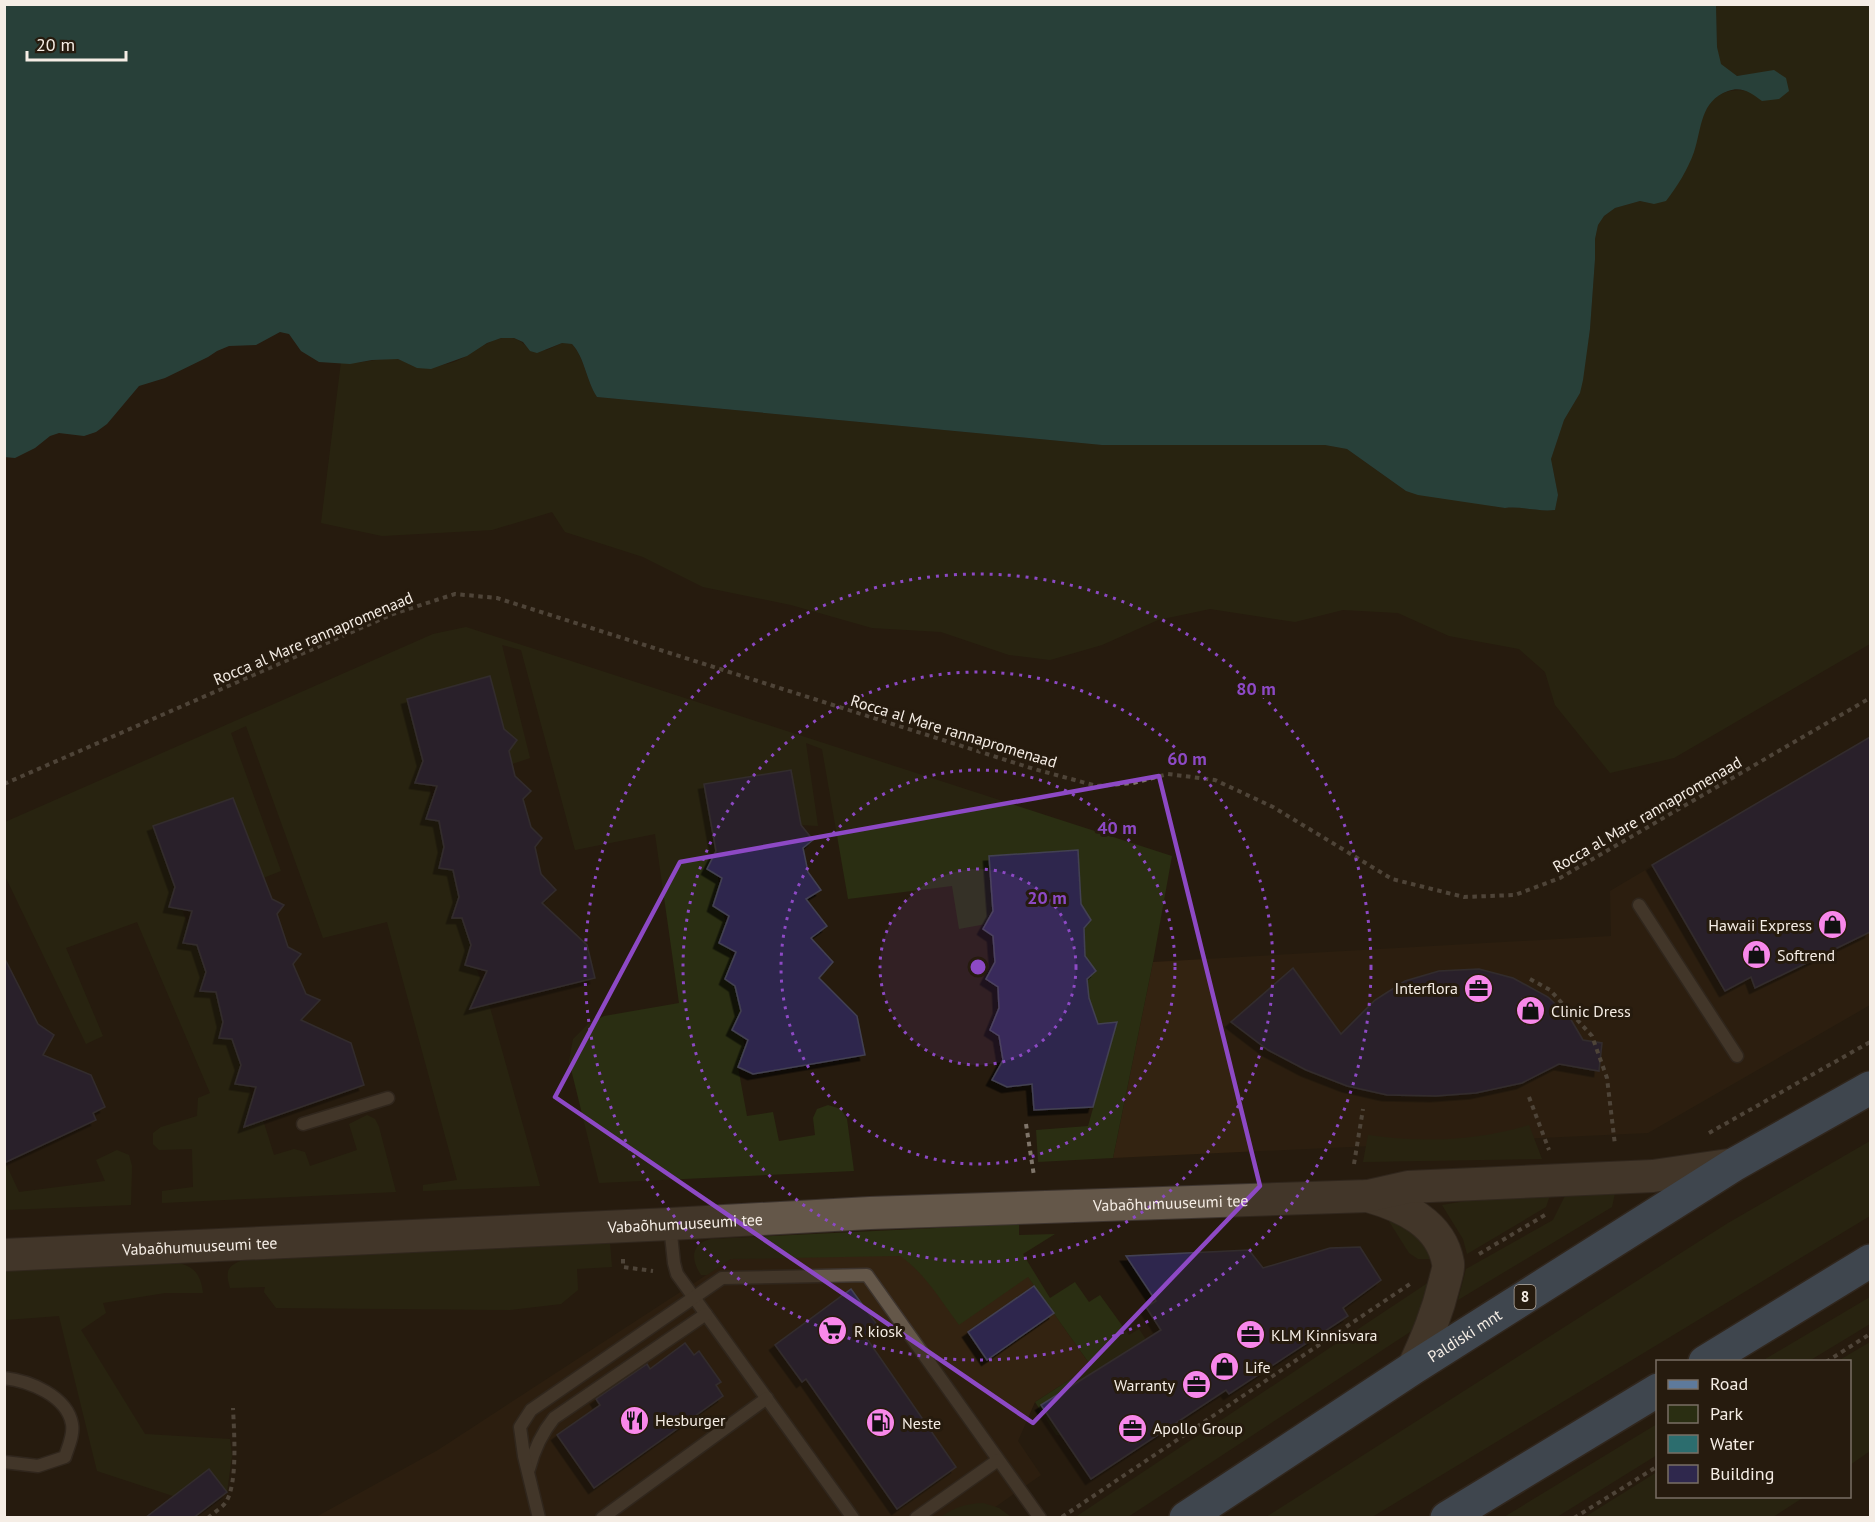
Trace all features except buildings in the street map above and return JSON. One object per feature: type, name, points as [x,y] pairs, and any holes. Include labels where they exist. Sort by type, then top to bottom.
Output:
[{"type":"main road","name":"Paldiski mnt","points":[[1186,1518],[1413,1368],[1735,1164],[1870,1088]]},
{"type":"main road","points":[[1708,1360],[1870,1261]]},
{"type":"main road","points":[[1447,1518],[1656,1391]]},
{"type":"street","points":[[1360,1185],[1408,1187],[1556,1174],[1653,1176],[1735,1164]]},
{"type":"street","points":[[1360,1185],[1423,1220],[1441,1242],[1449,1265],[1437,1315],[1413,1368]]},
{"type":"street","name":"Vabaõhumuuseumi tee","points":[[4,1255],[670,1224],[1360,1185]]},
{"type":"lane","points":[[1639,905],[1737,1056]]},
{"type":"lane","points":[[303,1124],[388,1098]]},
{"type":"lane","points":[[670,1224],[677,1274],[853,1518]]},
{"type":"lane","points":[[539,1518],[520,1427],[531,1410],[722,1278],[867,1275],[1040,1518]]},
{"type":"lane","points":[[528,1472],[534,1451],[544,1430],[554,1418],[706,1314]]},
{"type":"lane","points":[[4,1378],[44,1390],[63,1405],[72,1425],[71,1442],[65,1457],[38,1466],[4,1462]]},
{"type":"lane","points":[[602,1518],[767,1398]]},
{"type":"lane","points":[[916,1518],[999,1460]]},
{"type":"path","name":"Rocca al Mare rannapromenaad","points":[[4,784],[393,614],[455,594],[497,598],[1023,766],[1097,786],[1133,783],[1168,774],[1215,780],[1273,807],[1392,879],[1464,897],[1515,895],[1560,878],[1870,698]]},
{"type":"path","points":[[1530,979],[1550,990],[1592,1035],[1607,1078],[1616,1152]]},
{"type":"path","points":[[1703,1136],[1870,1042]]},
{"type":"path","points":[[1062,1518],[1431,1270],[1469,1260],[1545,1215],[1553,1204],[1557,1191],[1556,1174],[1529,1097]]},
{"type":"path","points":[[1360,1185],[1363,1109]]},
{"type":"path","points":[[1026,1124],[1035,1186]]},
{"type":"path","points":[[1829,1360],[1870,1334]]},
{"type":"path","points":[[208,1518],[226,1502],[231,1488],[235,1454],[233,1408]]},
{"type":"path","points":[[1574,1518],[1656,1467]]},
{"type":"highlighted area","points":[[1159,776],[1260,1186],[1033,1423],[555,1097],[680,862]]},
{"type":"shaded area","points":[[1870,737],[1870,1005],[1648,1133],[1113,1158],[1153,962],[1611,936],[1610,891]]},
{"type":"shaded area","points":[[1008,1248],[1091,1366],[1035,1402],[1018,1441],[1041,1475],[981,1517],[314,1518],[438,1450],[731,1259]]},
{"type":"green space","points":[[1716,5],[1870,5],[1870,644],[1674,758],[1610,773],[1555,705],[1545,672],[1519,649],[1449,636],[1398,613],[1343,610],[1295,622],[1210,609],[1158,620],[1102,645],[1050,660],[1009,655],[941,632],[872,628],[791,605],[703,587],[643,557],[565,532],[552,512],[492,530],[382,536],[321,523],[341,362],[355,363],[390,359],[422,368],[454,362],[502,338],[518,340],[530,351],[547,350],[562,343],[572,344],[580,356],[597,397],[1102,445],[1325,445],[1347,449],[1406,491],[1504,508],[1555,510],[1558,495],[1551,459],[1564,420],[1580,393],[1590,329],[1595,239],[1598,225],[1604,216],[1615,208],[1640,201],[1654,204],[1689,163],[1703,116],[1712,100],[1727,92],[1749,91],[1774,71],[1737,76],[1720,64],[1717,47]]},
{"type":"green space","points":[[466,627],[1172,856],[1113,1158],[1038,1162],[1036,1130],[1088,1126],[1117,1023],[1096,1024],[1096,1017],[1089,998],[1087,979],[1096,971],[1085,956],[1084,928],[1091,920],[1081,904],[1078,851],[989,856],[993,911],[986,924],[959,929],[952,886],[848,899],[822,749],[806,743],[818,826],[801,825],[791,770],[704,784],[716,851],[707,869],[718,876],[719,886],[713,906],[723,913],[726,923],[719,943],[729,948],[733,960],[725,979],[735,986],[741,1011],[732,1030],[743,1037],[745,1049],[738,1067],[747,1116],[773,1112],[779,1141],[815,1135],[813,1118],[817,1109],[828,1105],[841,1109],[847,1119],[854,1171],[599,1183],[569,1061],[573,1039],[588,1024],[604,1016],[679,1003],[655,834],[575,850],[521,650],[502,645],[530,758],[512,764],[509,751],[516,740],[504,729],[489,676],[407,700],[423,761],[415,783],[429,785],[432,800],[426,819],[439,821],[444,847],[439,867],[453,870],[459,897],[452,917],[462,918],[471,945],[465,965],[476,968],[482,983],[473,1002],[489,1004],[540,1186],[423,1191],[423,1185],[457,1180],[387,922],[323,938],[246,726],[231,733],[281,871],[263,878],[232,799],[153,826],[175,887],[169,906],[182,909],[188,926],[183,943],[197,945],[206,972],[200,991],[216,992],[223,1022],[219,1037],[232,1039],[241,1065],[235,1083],[249,1086],[252,1100],[247,1116],[263,1120],[274,1155],[294,1149],[305,1152],[310,1166],[357,1150],[349,1124],[367,1115],[375,1119],[379,1127],[396,1192],[162,1203],[162,1191],[193,1187],[192,1149],[159,1150],[153,1144],[153,1133],[161,1127],[197,1116],[198,1098],[210,1093],[137,922],[66,948],[103,1036],[86,1044],[5,876],[5,822],[433,634]]},
{"type":"green space","points":[[1529,1125],[1542,1159],[1363,1162],[1368,1135],[1429,1140],[1449,1139],[1489,1134]]},
{"type":"green space","points":[[1870,1141],[1870,1216],[1372,1517],[1266,1517],[1728,1223]]},
{"type":"green space","points":[[117,1150],[129,1155],[132,1166],[131,1205],[5,1210],[5,1162],[19,1192],[105,1181],[96,1160]]},
{"type":"green space","points":[[1551,1192],[1546,1207],[1467,1254],[1463,1239],[1442,1205],[1496,1196]]},
{"type":"green space","points":[[1567,1192],[1615,1193],[1612,1207],[1458,1300],[1466,1269],[1553,1220]]},
{"type":"green space","points":[[1385,1215],[1420,1237],[1432,1259],[1418,1259],[1409,1253]]},
{"type":"green space","points":[[1019,1224],[1019,1235],[1055,1234],[1023,1254],[1050,1298],[1075,1282],[1089,1302],[1100,1295],[1129,1335],[1139,1329],[1145,1338],[1041,1405],[1061,1435],[1056,1435],[1035,1402],[1091,1366],[1028,1277],[959,1325],[925,1279],[900,1256],[731,1259],[707,1275],[701,1275],[694,1258],[699,1245],[711,1239]]},
{"type":"green space","points":[[610,1243],[612,1267],[577,1269],[578,1290],[561,1304],[510,1310],[276,1308],[264,1292],[265,1287],[230,1288],[228,1277],[229,1269],[245,1259]]},
{"type":"green space","points":[[177,1263],[193,1269],[201,1282],[203,1293],[165,1293],[103,1303],[106,1313],[81,1330],[145,1434],[230,1439],[232,1456],[227,1492],[209,1469],[173,1496],[97,1471],[59,1316],[5,1320],[4,1271]]},
{"type":"green space","points":[[1435,1278],[1413,1330],[1128,1517],[1074,1518]]},
{"type":"green space","points":[[1870,1297],[1870,1324],[1811,1360],[1764,1360]]},
{"type":"green space","points":[[1870,1342],[1870,1451],[1851,1464],[1851,1360],[1840,1360]]},
{"type":"green space","points":[[1656,1425],[1656,1456],[1557,1517],[1504,1517]]},
{"type":"green space","points":[[1656,1473],[1656,1498],[1802,1498],[1773,1517],[1585,1517]]},
{"type":"green space","points":[[983,1503],[999,1508],[1011,1517],[941,1517],[960,1507]]},
{"type":"water","points":[[4,5],[1716,5],[1717,47],[1721,64],[1737,76],[1774,70],[1786,78],[1789,91],[1779,99],[1762,101],[1742,90],[1728,91],[1719,96],[1707,108],[1692,158],[1666,201],[1654,204],[1640,201],[1615,208],[1604,216],[1598,225],[1595,239],[1590,329],[1583,380],[1580,393],[1564,420],[1551,459],[1558,495],[1555,510],[1505,508],[1418,495],[1406,491],[1347,449],[1325,445],[1102,445],[597,397],[580,356],[572,344],[562,343],[537,353],[530,351],[523,342],[514,338],[501,338],[487,343],[467,356],[431,369],[417,368],[398,359],[350,364],[319,362],[301,351],[289,334],[280,332],[256,345],[229,346],[165,378],[139,386],[107,424],[96,432],[84,436],[59,433],[50,436],[35,448],[15,458],[4,457]]},
{"type":"place","name":"Hawaii Express","points":[[1833,925]]},
{"type":"place","name":"Softrend","points":[[1756,955]]},
{"type":"place","name":"Interflora","points":[[1479,988]]},
{"type":"place","name":"Clinic Dress","points":[[1530,1011]]},
{"type":"place","name":"R kiosk","points":[[833,1331]]},
{"type":"place","name":"KLM Kinnisvara","points":[[1250,1335]]},
{"type":"place","name":"Life","points":[[1224,1367]]},
{"type":"place","name":"Warranty","points":[[1196,1385]]},
{"type":"place","name":"Hesburger","points":[[634,1420]]},
{"type":"place","name":"Neste","points":[[881,1423]]},
{"type":"place","name":"Apollo Group","points":[[1132,1428]]}]
